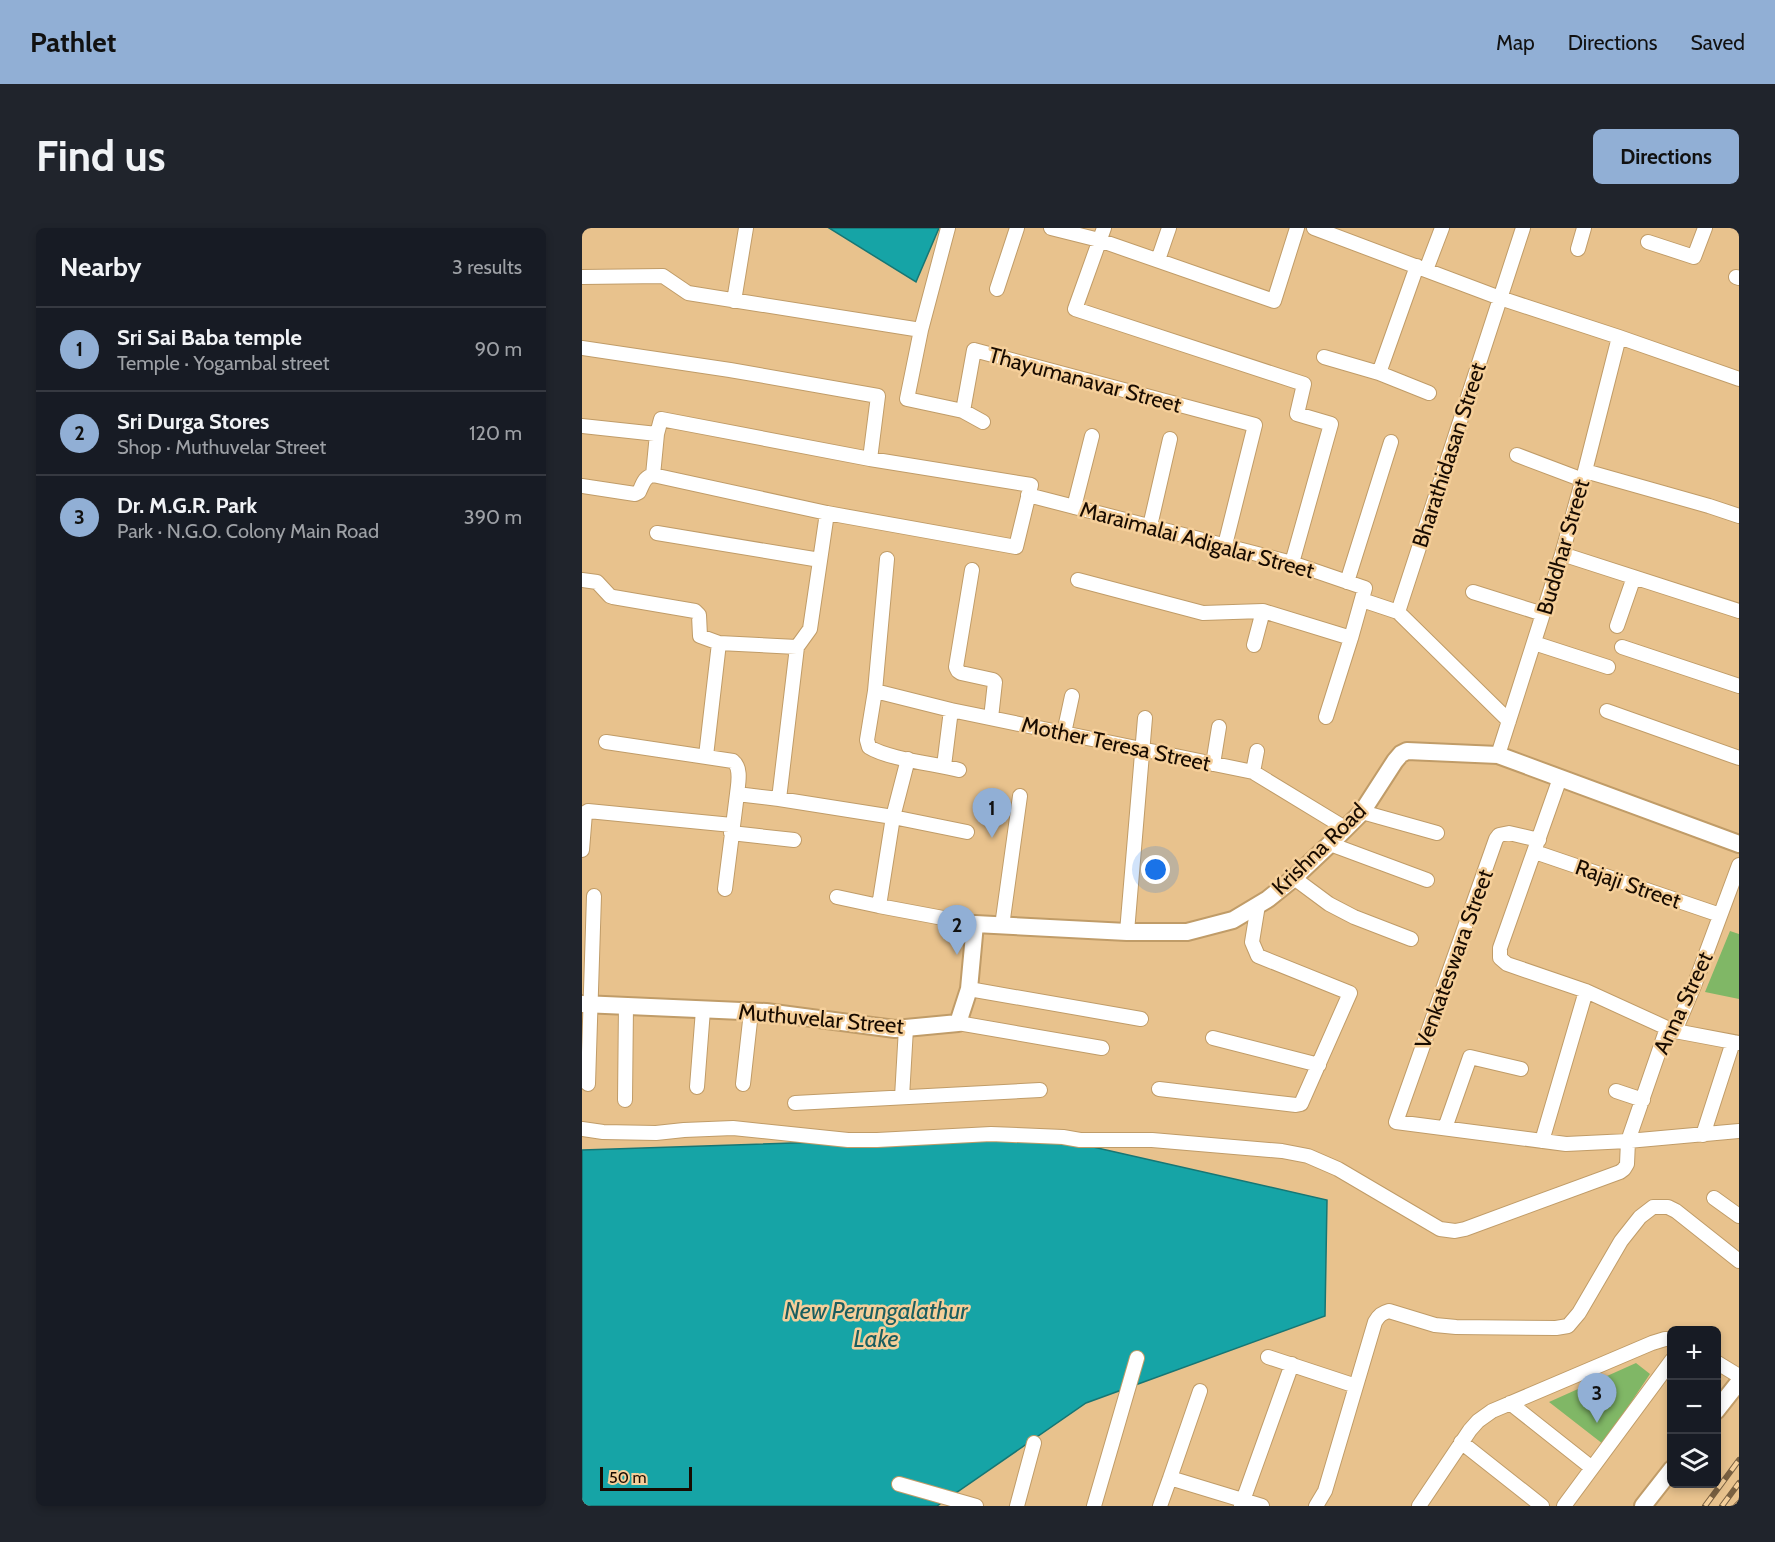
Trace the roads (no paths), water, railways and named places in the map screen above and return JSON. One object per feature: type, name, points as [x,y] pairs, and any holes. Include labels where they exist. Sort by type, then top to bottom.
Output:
[{"type":"street","points":[[734,301],[746,228]]},
{"type":"street","points":[[948,228],[921,330],[907,399],[963,411],[983,422]]},
{"type":"street","points":[[997,290],[1017,228]]},
{"type":"street","points":[[1051,228],[1102,234],[1158,260],[1274,301],[1297,228]]},
{"type":"street","points":[[1158,260],[1169,228]]},
{"type":"street","points":[[1314,228],[1500,298],[1739,379]]},
{"type":"street","points":[[1379,374],[1421,268],[1442,228]]},
{"type":"street","name":"Bharathidasan Street","points":[[1398,612],[1523,228]]},
{"type":"street","points":[[1578,249],[1584,228]]},
{"type":"street","points":[[1648,242],[1694,257],[1705,228]]},
{"type":"street","points":[[1102,234],[1075,309],[1304,384],[1297,414],[1332,424],[1292,563]]},
{"type":"street","points":[[582,277],[663,276],[688,294],[921,330]]},
{"type":"street","name":"Buddhar Street","points":[[1498,755],[1562,554],[1619,337]]},
{"type":"street","points":[[582,348],[719,368],[878,396],[870,459]]},
{"type":"street","name":"Thayumanavar Street","points":[[963,411],[974,351],[1255,425],[1225,546]]},
{"type":"street","points":[[1324,357],[1429,393]]},
{"type":"street","points":[[582,486],[638,493],[645,479],[653,475],[827,513],[1016,547],[1031,485],[870,459],[661,419],[657,434],[653,475]]},
{"type":"street","points":[[582,426],[657,434]]},
{"type":"street","points":[[1074,507],[1092,436]]},
{"type":"street","points":[[1150,526],[1170,439]]},
{"type":"street","points":[[1347,582],[1391,442]]},
{"type":"street","points":[[1517,455],[1739,516]]},
{"type":"street","name":"Maraimalai Adigalar Street","points":[[1028,495],[1292,563],[1347,582],[1363,594],[1398,612]]},
{"type":"street","points":[[778,799],[797,647],[810,629],[827,513]]},
{"type":"street","points":[[657,533],[820,560]]},
{"type":"street","points":[[1562,554],[1739,611]]},
{"type":"street","points":[[887,559],[875,691],[867,740],[869,747],[874,751],[959,770]]},
{"type":"street","points":[[972,570],[956,667],[961,673],[995,682],[991,718]]},
{"type":"street","points":[[1617,626],[1634,577]]},
{"type":"street","points":[[582,580],[597,582],[607,594],[613,597],[695,611],[699,615],[700,636],[719,643],[797,647]]},
{"type":"street","points":[[1078,580],[1203,613],[1263,611],[1351,638]]},
{"type":"street","points":[[1473,592],[1543,614]]},
{"type":"street","points":[[1326,717],[1363,594]]},
{"type":"street","points":[[1254,645],[1263,611]]},
{"type":"street","points":[[1398,612],[1509,721]]},
{"type":"street","points":[[706,756],[719,643]]},
{"type":"street","points":[[1534,643],[1608,667]]},
{"type":"street","points":[[1622,647],[1739,686]]},
{"type":"street","name":"Mother Teresa Street","points":[[875,691],[951,710],[1253,772],[1345,828]]},
{"type":"street","points":[[1064,733],[1072,696]]},
{"type":"street","points":[[944,766],[951,710]]},
{"type":"street","points":[[1607,711],[1739,758]]},
{"type":"street","points":[[1127,932],[1145,718]]},
{"type":"street","points":[[1213,764],[1219,727]]},
{"type":"street","points":[[606,742],[706,756],[733,761],[737,764],[737,795],[725,889]]},
{"type":"street","points":[[1253,772],[1257,751]]},
{"type":"street","name":"Krishna Road","points":[[975,924],[1127,932],[1187,932],[1233,920],[1258,905],[1294,878],[1330,844],[1362,812],[1395,761],[1407,751],[1498,755],[1739,844]]},
{"type":"street","points":[[879,906],[893,817],[908,759]]},
{"type":"street","points":[[1560,778],[1500,948],[1500,958],[1507,963],[1586,991],[1671,1030],[1736,1043],[1703,1135]]},
{"type":"street","points":[[737,795],[893,817],[967,832]]},
{"type":"street","points":[[1002,926],[1020,796]]},
{"type":"street","points":[[582,850],[585,813],[588,811],[732,829],[794,840]]},
{"type":"street","points":[[1362,812],[1437,833]]},
{"type":"street","name":"Venkateswara Street","points":[[1445,1128],[1396,1122],[1499,835],[1509,832],[1537,846]]},
{"type":"street","points":[[1330,844],[1427,880]]},
{"type":"street","name":"Rajaji Street","points":[[1537,846],[1720,915]]},
{"type":"street","name":"Anna Street","points":[[582,1129],[603,1132],[656,1133],[733,1128],[848,1140],[991,1134],[1063,1137],[1080,1140],[1152,1140],[1282,1151],[1308,1156],[1338,1169],[1430,1224],[1447,1231],[1465,1229],[1624,1169],[1627,1164],[1628,1141],[1643,1100],[1739,865]]},
{"type":"street","points":[[1294,878],[1329,904],[1354,917],[1411,939]]},
{"type":"street","points":[[588,1084],[586,1004],[594,896]]},
{"type":"street","points":[[837,897],[975,924],[969,990],[958,1023],[1102,1048]]},
{"type":"street","points":[[1159,1089],[1301,1104],[1350,993],[1258,956],[1252,942],[1258,905]]},
{"type":"street","points":[[969,990],[1141,1019]]},
{"type":"street","points":[[1542,1141],[1586,991]]},
{"type":"street","name":"Muthuvelar Street","points":[[586,1004],[751,1012],[895,1029],[958,1023]]},
{"type":"street","points":[[625,1101],[626,1005]]},
{"type":"street","points":[[697,1087],[703,1010]]},
{"type":"street","points":[[743,1084],[751,1012]]},
{"type":"street","points":[[902,1097],[906,1028]]},
{"type":"street","points":[[1213,1038],[1319,1065]]},
{"type":"street","points":[[1521,1070],[1470,1057],[1445,1128],[1566,1144],[1739,1131]]},
{"type":"street","points":[[795,1103],[1040,1090]]},
{"type":"street","points":[[1616,1091],[1643,1100]]},
{"type":"street","points":[[1714,1198],[1739,1216]]},
{"type":"street","points":[[1316,1506],[1324,1491],[1378,1317],[1389,1311],[1435,1324],[1456,1327],[1556,1328],[1568,1326],[1579,1313],[1621,1241],[1640,1217],[1653,1207],[1676,1211],[1739,1261]]},
{"type":"street","points":[[1419,1506],[1461,1442],[1478,1421],[1492,1411],[1652,1343],[1667,1339]]},
{"type":"street","points":[[1268,1357],[1356,1386]]},
{"type":"street","points":[[1094,1506],[1137,1358]]},
{"type":"street","points":[[1242,1503],[1292,1364]]},
{"type":"street","points":[[1564,1506],[1667,1365]]},
{"type":"street","points":[[1721,1365],[1739,1376]]},
{"type":"street","points":[[1721,1405],[1739,1382]]},
{"type":"street","points":[[1160,1506],[1200,1391]]},
{"type":"street","points":[[1510,1403],[1592,1468]]},
{"type":"street","points":[[1461,1442],[1542,1506]]},
{"type":"street","points":[[1017,1506],[1034,1443]]},
{"type":"street","points":[[1643,1506],[1667,1474]]},
{"type":"street","points":[[1170,1478],[1242,1503],[1262,1506]]},
{"type":"street","points":[[899,1484],[974,1506]]},
{"type":"water","points":[[829,228],[939,228],[916,282]]},
{"type":"water","name":"New Perungalathur Lake","points":[[1040,1135],[1327,1200],[1325,1316],[1086,1403],[937,1506],[582,1506],[582,1150]]},
{"type":"railway","points":[[1705,1506],[1739,1460]]},
{"type":"railway","points":[[1722,1506],[1739,1483]]},
{"type":"railway","points":[[1736,1506],[1739,1503]]},
{"type":"place","name":"Sri Sai Baba temple","points":[[992,838]]},
{"type":"place","name":"Sri Durga Stores","points":[[957,955]]},
{"type":"place","name":"Dr. M.G.R. Park","points":[[1597,1423]]}]
